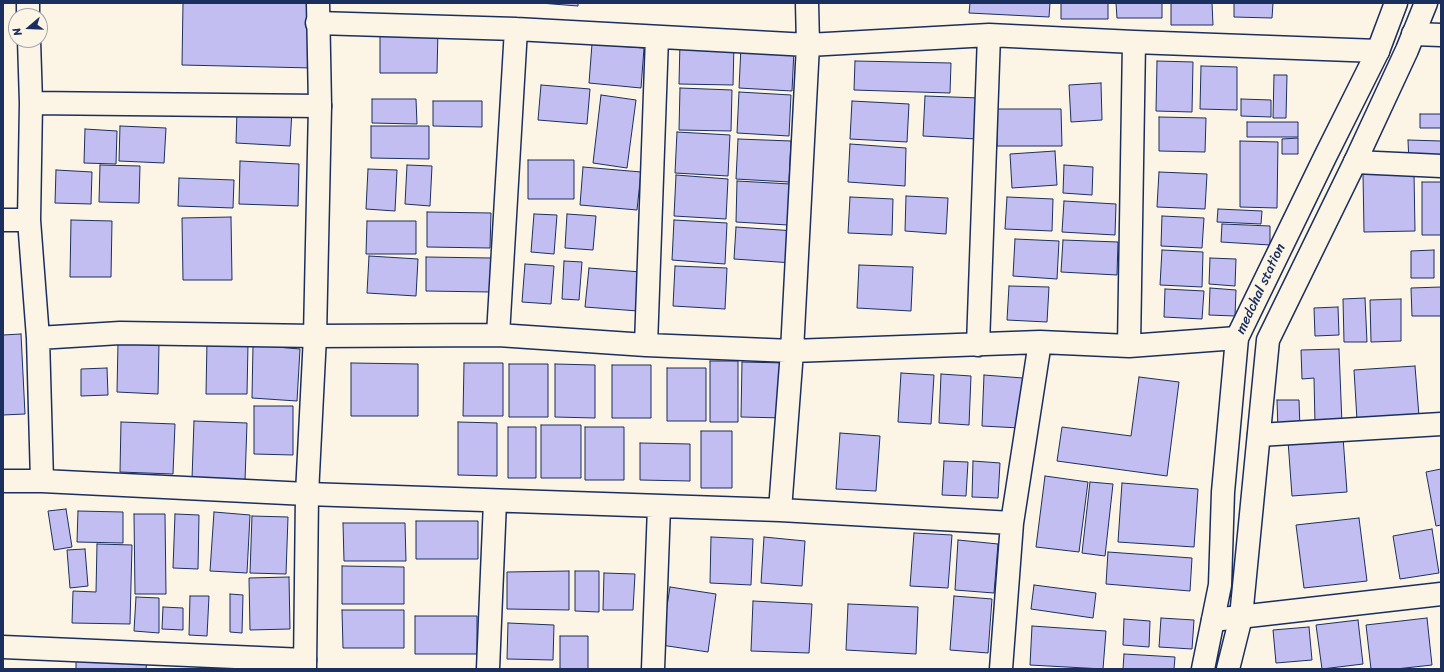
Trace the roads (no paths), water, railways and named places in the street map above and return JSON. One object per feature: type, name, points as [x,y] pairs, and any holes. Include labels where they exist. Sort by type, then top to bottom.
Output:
[{"type":"street","points":[[780,510],[792,351],[808,45],[807,3]]},
{"type":"street","name":"medchal station","points":[[1203,669],[1220,585],[1223,492],[1237,338],[1321,164],[1378,51],[1396,3]]},
{"type":"street","name":"medchal station","points":[[1228,669],[1241,616],[1268,340],[1355,162],[1426,3]]},
{"type":"street","points":[[3,647],[305,664],[307,494],[315,336],[320,106],[318,13],[516,29],[808,45],[989,35],[1378,51]]},
{"type":"street","points":[[498,335],[516,29]]},
{"type":"street","points":[[1413,34],[1441,35]]},
{"type":"street","points":[[978,345],[989,35]]},
{"type":"street","points":[[646,345],[657,37]]},
{"type":"street","points":[[1129,346],[1134,42]]},
{"type":"street","points":[[28,48],[31,104],[29,220],[38,338],[42,481]]},
{"type":"street","points":[[31,104],[320,106]]},
{"type":"street","points":[[1355,162],[1441,166]]},
{"type":"street","points":[[3,220],[29,220]]},
{"type":"street","points":[[38,338],[120,333],[315,336],[498,335],[646,345],[792,351],[1040,342],[1129,346],[1237,338]]},
{"type":"street","points":[[1001,669],[1012,523],[1040,342]]},
{"type":"street","points":[[1259,435],[1441,424]]},
{"type":"street","points":[[3,481],[42,481],[307,494],[780,510],[1012,523]]},
{"type":"street","points":[[488,669],[495,501]]},
{"type":"street","points":[[653,669],[659,507]]},
{"type":"street","points":[[1213,620],[1441,594]]}]
